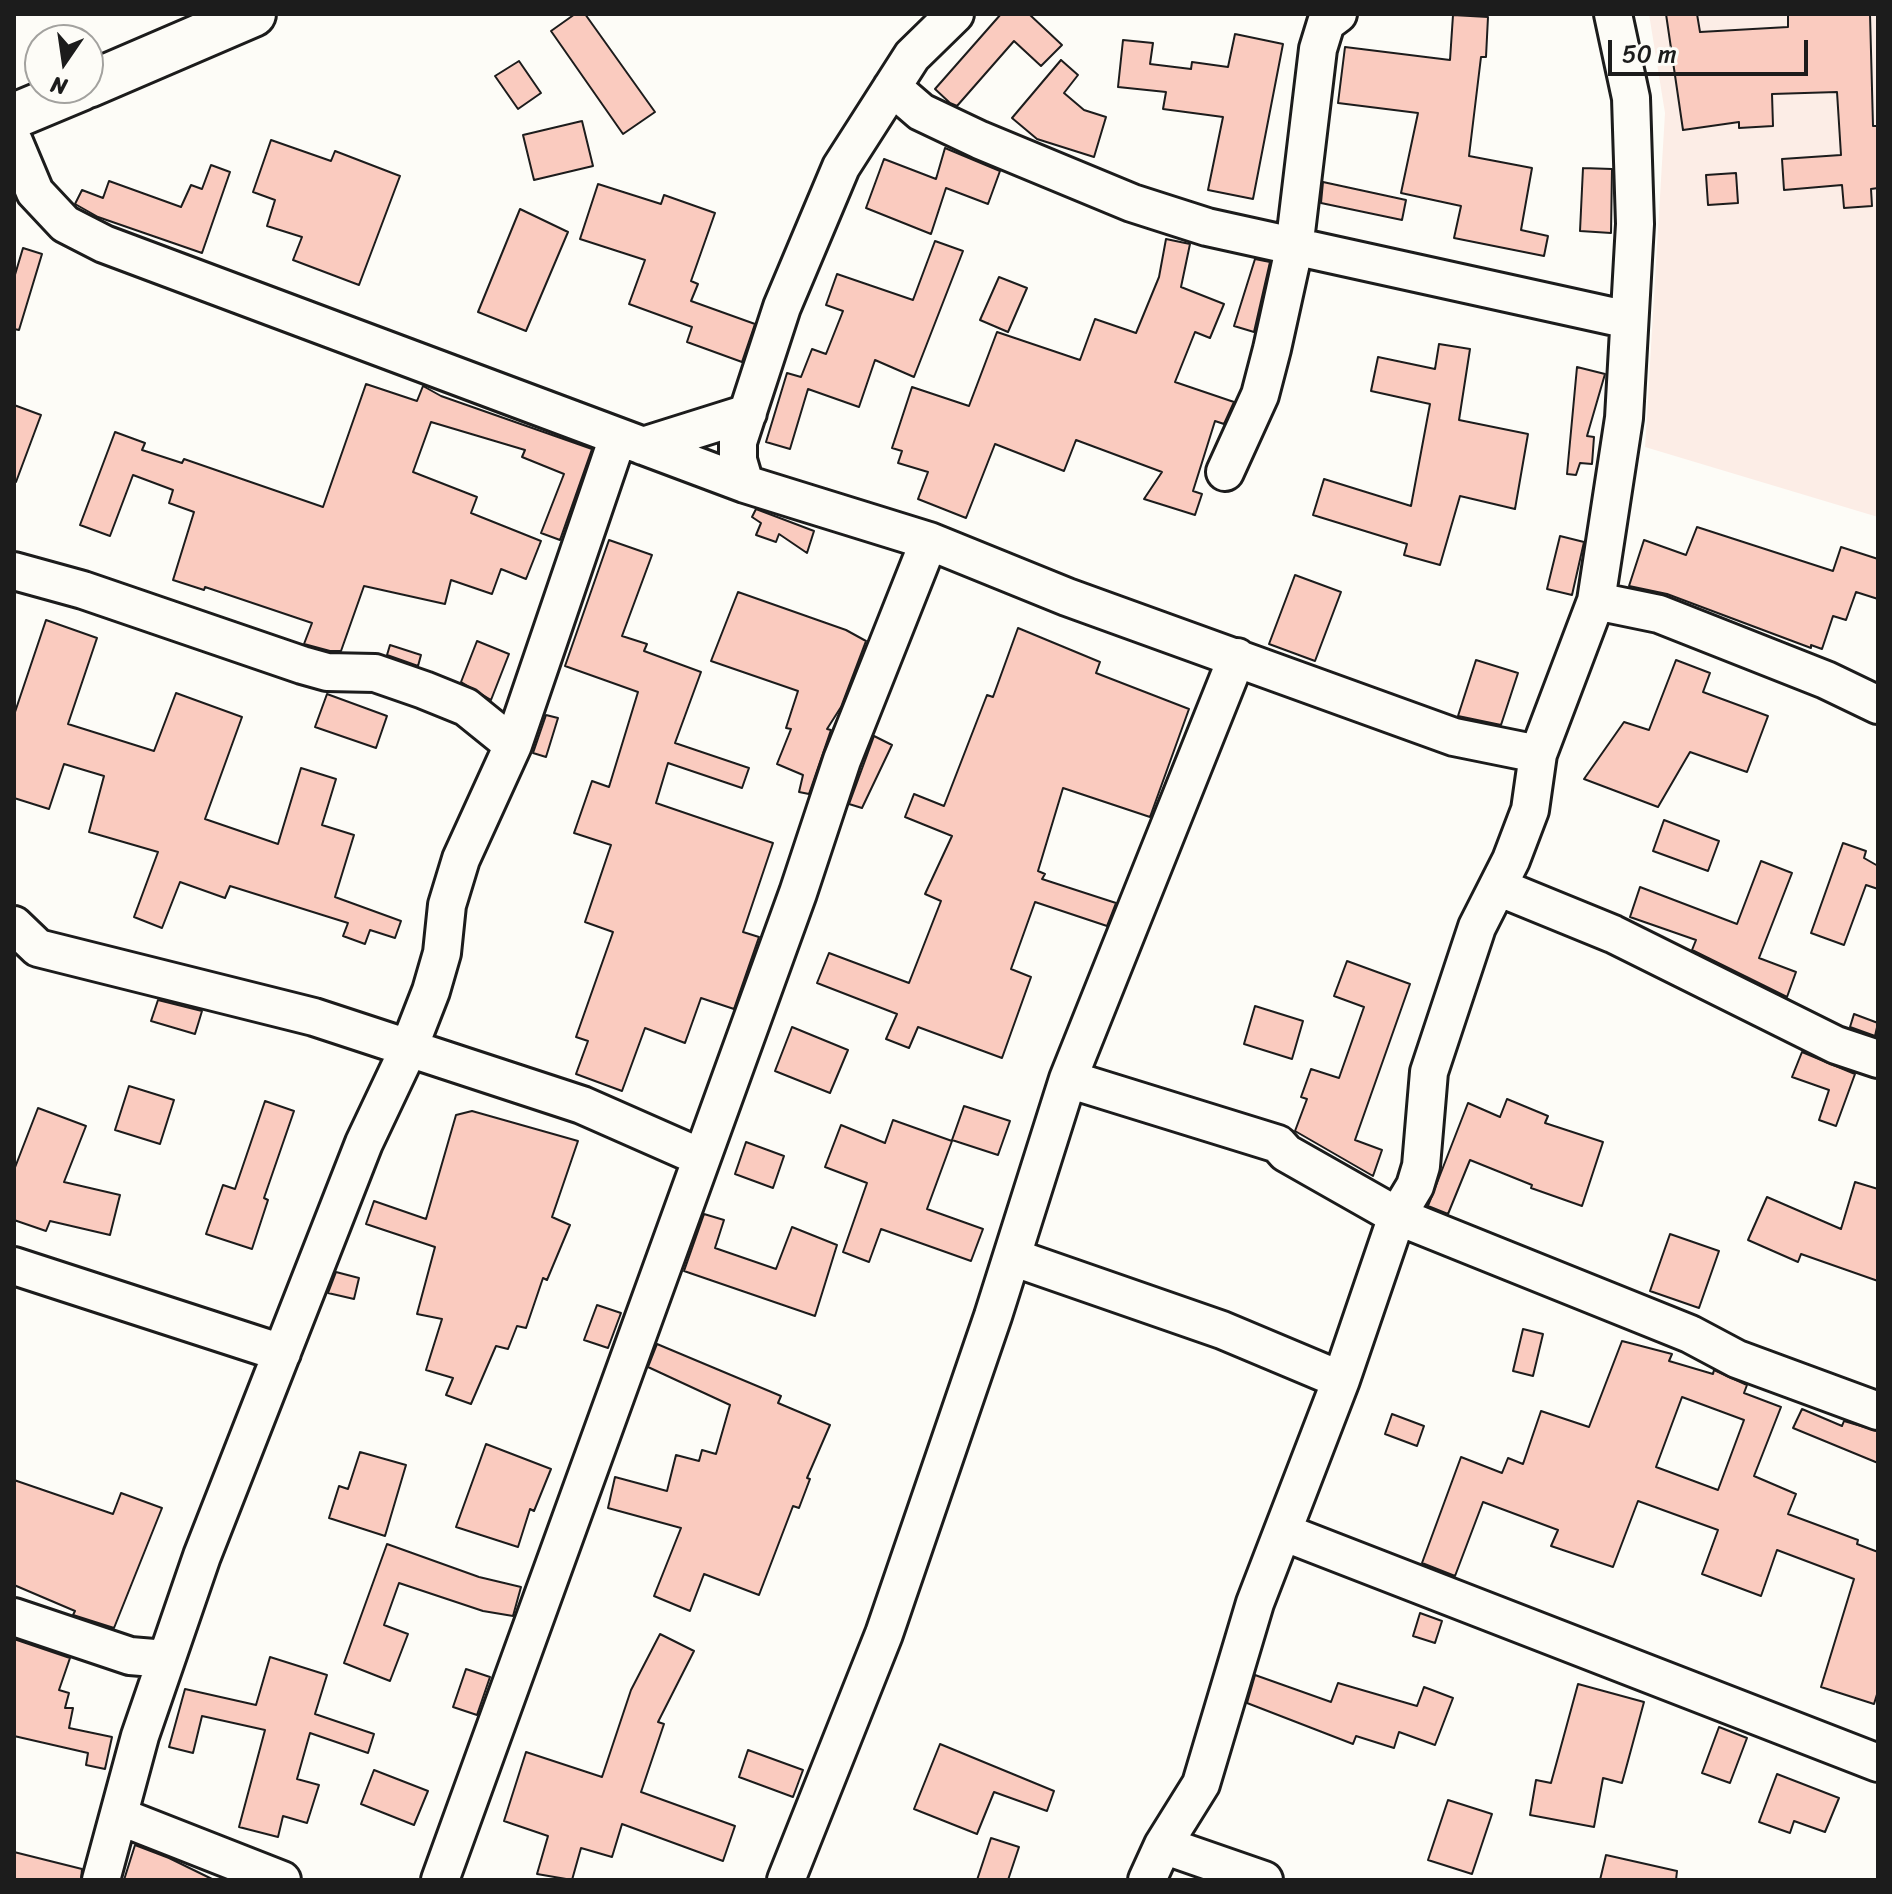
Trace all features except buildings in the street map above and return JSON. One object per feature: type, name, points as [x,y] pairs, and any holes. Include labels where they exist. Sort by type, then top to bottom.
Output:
[{"type":"main road","points":[[104,78],[253,14]]},
{"type":"main road","points":[[14,116],[43,104]]},
{"type":"street","points":[[745,484],[738,460],[738,442],[782,307],[841,167],[912,56],[955,14]]},
{"type":"street","points":[[1225,472],[1260,395],[1294,249],[1318,49],[1326,23],[1338,14]]},
{"type":"street","points":[[1147,1880],[1163,1845],[1201,1784],[1255,1603],[1341,1380],[1397,1216],[1415,1186],[1421,1166],[1429,1072],[1477,927],[1498,887],[1530,810],[1538,754],[1596,601],[1624,418],[1635,224],[1635,137],[1631,98],[1613,14]]},
{"type":"street","points":[[892,87],[921,112],[956,129],[1132,203],[1207,227],[1294,249],[1492,287],[1629,320]]},
{"type":"street","points":[[14,142],[35,192],[65,224],[104,244],[745,484],[929,541],[1067,597],[1454,737],[1538,754]]},
{"type":"street","points":[[630,442],[748,413]]},
{"type":"street","points":[[101,1880],[114,1826],[166,1659],[364,1143],[408,1050],[438,966],[447,905],[461,859],[513,745],[630,442]]},
{"type":"street","points":[[440,1880],[798,893],[842,760],[929,541]]},
{"type":"street","points":[[14,571],[83,590],[302,665],[327,672],[375,673],[424,690],[466,707],[513,745]]},
{"type":"street","points":[[1596,601],[1659,614],[1826,680],[1878,705]]},
{"type":"street","points":[[786,1880],[884,1634],[1012,1257],[1068,1079],[1237,657]]},
{"type":"street","points":[[1498,887],[1613,934],[1836,1045],[1878,1059]]},
{"type":"street","points":[[14,925],[38,948],[314,1017],[582,1105],[700,1157]]},
{"type":"street","points":[[1068,1079],[1278,1144],[1397,1216],[1690,1334],[1737,1359],[1878,1411]]},
{"type":"street","points":[[1012,1257],[1222,1330],[1341,1380]]},
{"type":"street","points":[[14,1266],[223,1337],[282,1353]]},
{"type":"street","points":[[1283,1532],[1878,1763]]},
{"type":"street","points":[[14,1617],[130,1656],[166,1659]]},
{"type":"street","points":[[119,1816],[282,1880]]},
{"type":"street","points":[[1163,1845],[1264,1880]]},
{"type":"shaded area","points":[[1649,14],[1878,14],[1878,517],[1645,447],[1665,113]]}]
